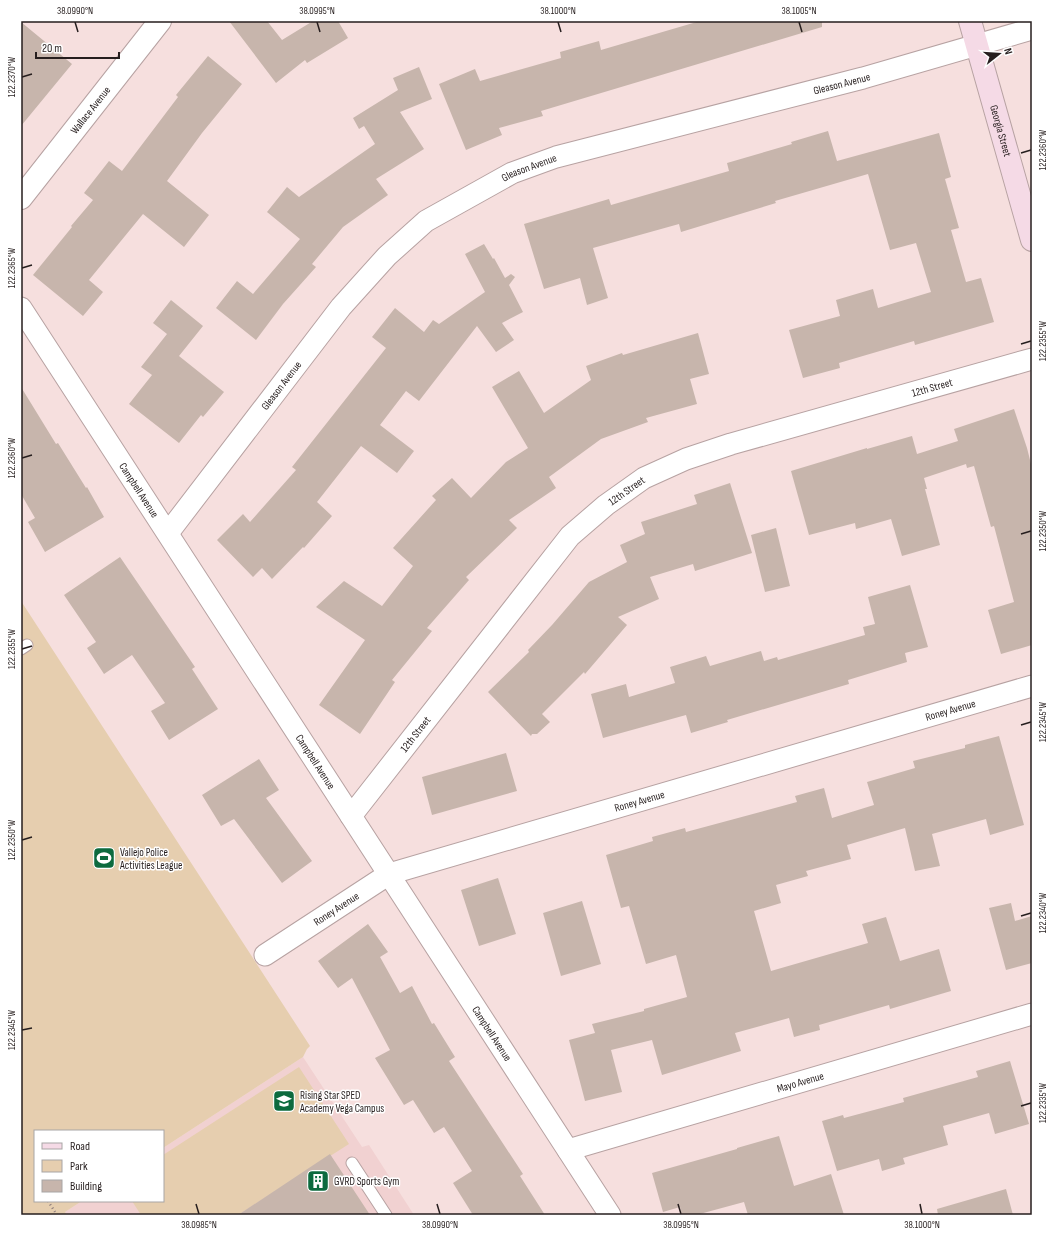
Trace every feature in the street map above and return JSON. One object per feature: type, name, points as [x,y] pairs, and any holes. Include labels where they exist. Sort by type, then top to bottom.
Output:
[{"type":"main road","name":"Georgia Street","points":[[970,21],[1032,240]]},
{"type":"street","name":"Wallace Avenue","points":[[23,191],[160,21]]},
{"type":"street","name":"Gleason Avenue","points":[[168,533],[341,307],[387,256],[426,221],[512,173],[556,157],[863,78],[1032,29]]},
{"type":"street","name":"Campbell Avenue","points":[[21,308],[610,1215]]},
{"type":"street","name":"12th Street","points":[[351,816],[570,536],[606,505],[644,478],[686,459],[731,444],[1032,359]]},
{"type":"street","name":"Roney Avenue","points":[[265,955],[389,874],[1032,686]]},
{"type":"street","name":"Mayo Avenue","points":[[568,1150],[1032,1014]]},
{"type":"lane","points":[[352,1163],[386,1215]]},
{"type":"path","points":[[49,1202],[57,1215]]},
{"type":"shaded area","name":"Rising Star SPED Academy Vega Campus","points":[[303,1057],[362,1147],[369,1145],[414,1215],[67,1215],[65,1212],[80,1202],[164,1202],[164,1147]]},
{"type":"green space","name":"Vallejo Police Activities League","points":[[21,601],[310,1046],[303,1057],[164,1147],[164,1130],[34,1130],[34,1202],[80,1202],[65,1212],[67,1215],[21,1215]]},
{"type":"green space","name":"Rising Star SPED Academy Vega Campus","points":[[299,1067],[349,1144],[238,1215],[141,1215],[133,1202],[164,1202],[164,1154]]},
{"type":"building","points":[[229,21],[267,21],[282,40],[313,21],[338,21],[348,38],[307,63],[305,60],[276,83]]},
{"type":"building","points":[[700,21],[822,21],[822,27],[541,111],[543,116],[499,128],[502,135],[466,150],[439,84],[475,69],[480,81],[561,58],[560,52],[599,41],[601,50]]},
{"type":"building","points":[[21,22],[72,64],[21,126]]},
{"type":"building","points":[[208,56],[242,84],[202,133],[167,181],[209,215],[184,247],[143,214],[89,280],[103,292],[83,316],[33,275],[93,200],[84,193],[109,161],[122,171],[178,97],[176,95]]},
{"type":"building","points":[[419,67],[432,99],[400,112],[424,149],[376,179],[388,195],[343,227],[312,264],[316,267],[283,304],[256,340],[216,308],[237,281],[253,294],[300,239],[267,212],[287,187],[299,197],[375,144],[364,126],[359,129],[353,118],[398,90],[393,78]]},
{"type":"building","points":[[828,131],[837,161],[939,133],[951,177],[945,179],[959,228],[951,230],[966,282],[981,278],[994,322],[915,345],[914,341],[839,363],[840,368],[803,378],[789,330],[840,316],[836,300],[873,289],[878,308],[931,292],[916,243],[890,250],[868,174],[775,201],[776,203],[681,232],[679,224],[593,248],[608,298],[587,305],[580,278],[544,289],[524,224],[609,199],[611,205],[729,171],[727,163],[792,144],[791,142]]},
{"type":"building","points":[[484,244],[505,278],[511,274],[515,277],[509,285],[523,312],[502,323],[514,340],[496,352],[477,326],[419,401],[406,391],[380,425],[414,451],[397,473],[361,446],[317,502],[332,516],[304,548],[303,547],[272,579],[262,568],[253,577],[217,540],[243,514],[250,522],[296,470],[292,467],[386,348],[372,337],[395,308],[424,332],[433,320],[439,324],[485,292],[465,254]]},
{"type":"building","points":[[171,300],[203,326],[179,356],[224,392],[203,417],[201,415],[179,443],[129,404],[152,375],[141,367],[167,334],[153,323]]},
{"type":"building","points":[[698,333],[709,374],[690,379],[697,404],[646,418],[648,422],[601,439],[549,477],[556,488],[509,520],[517,528],[466,577],[469,580],[427,628],[432,631],[392,680],[395,682],[360,734],[319,705],[365,640],[316,607],[344,581],[382,606],[413,566],[393,548],[436,500],[432,496],[452,478],[471,498],[506,462],[528,448],[492,387],[519,371],[544,413],[591,380],[586,366],[622,353],[623,355]]},
{"type":"building","points":[[21,387],[56,444],[58,443],[86,488],[87,487],[104,517],[45,552],[28,522],[35,518],[21,494]]},
{"type":"building","points":[[1014,409],[1032,468],[1032,645],[1001,654],[988,610],[1014,602],[994,526],[991,527],[974,466],[967,468],[966,464],[924,478],[927,489],[925,489],[940,545],[902,556],[891,519],[856,529],[855,523],[809,535],[791,471],[912,436],[917,454],[958,441],[954,429]]},
{"type":"building","points":[[730,483],[752,553],[695,571],[693,564],[650,577],[659,599],[618,617],[627,625],[585,674],[584,672],[542,714],[550,722],[537,734],[532,734],[531,736],[488,692],[529,652],[528,650],[589,582],[627,562],[620,545],[645,534],[641,522],[697,504],[694,495]]},
{"type":"building","points":[[776,528],[790,586],[765,592],[751,535]]},
{"type":"building","points":[[120,557],[195,667],[192,669],[218,709],[169,740],[151,711],[165,703],[132,655],[104,674],[87,648],[96,642],[64,595]]},
{"type":"building","points":[[910,585],[928,647],[905,653],[907,662],[848,680],[849,684],[727,720],[728,722],[691,733],[686,715],[603,738],[591,694],[626,684],[629,697],[675,683],[670,667],[706,656],[710,666],[761,651],[764,661],[777,657],[778,660],[865,635],[863,627],[875,624],[868,597]]},
{"type":"building","points":[[999,736],[1024,825],[990,835],[986,819],[932,834],[940,866],[915,871],[905,828],[847,845],[851,859],[806,871],[808,876],[776,885],[781,903],[754,911],[771,971],[868,943],[862,924],[886,917],[900,961],[939,949],[951,991],[890,1009],[889,1005],[819,1025],[820,1030],[794,1037],[789,1018],[735,1033],[741,1051],[662,1075],[652,1040],[611,1050],[622,1092],[585,1101],[569,1040],[595,1033],[592,1024],[644,1011],[644,1009],[687,997],[676,955],[646,964],[629,906],[621,908],[606,855],[653,841],[652,837],[685,828],[686,832],[797,802],[795,796],[824,788],[832,818],[874,805],[867,782],[915,768],[913,761],[965,748],[965,745]]},
{"type":"building","points":[[506,753],[517,791],[432,815],[422,777]]},
{"type":"building","points":[[259,759],[279,790],[266,798],[312,861],[282,883],[234,819],[221,826],[202,795]]},
{"type":"building","points":[[498,878],[516,934],[479,946],[461,890]]},
{"type":"building","points":[[582,901],[601,964],[561,976],[543,913]]},
{"type":"building","points":[[1011,903],[1015,921],[1032,916],[1032,963],[1006,970],[989,908]]},
{"type":"building","points":[[368,924],[388,952],[380,957],[400,993],[412,986],[432,1024],[434,1023],[455,1057],[449,1061],[523,1174],[520,1176],[545,1215],[473,1215],[453,1183],[472,1171],[444,1127],[434,1133],[413,1100],[404,1105],[375,1058],[390,1050],[352,978],[338,988],[318,961]]},
{"type":"building","points":[[1010,1061],[1029,1124],[995,1134],[989,1113],[943,1126],[948,1145],[903,1158],[905,1164],[882,1171],[879,1159],[837,1171],[822,1121],[843,1115],[844,1118],[904,1102],[903,1098],[978,1077],[976,1071]]},
{"type":"building","points":[[779,1136],[794,1186],[831,1174],[844,1215],[748,1215],[744,1202],[696,1215],[682,1215],[680,1207],[663,1212],[652,1173]]},
{"type":"building","name":"GVRD Sports Gym","points":[[330,1154],[370,1215],[238,1215]]},
{"type":"building","points":[[1006,1189],[1013,1215],[938,1215],[937,1209]]},
{"type":"place","name":"Vallejo Police Activities League","points":[[104,858]]},
{"type":"place","name":"Rising Star SPED Academy Vega Campus","points":[[284,1101]]},
{"type":"place","name":"GVRD Sports Gym","points":[[318,1181]]}]
